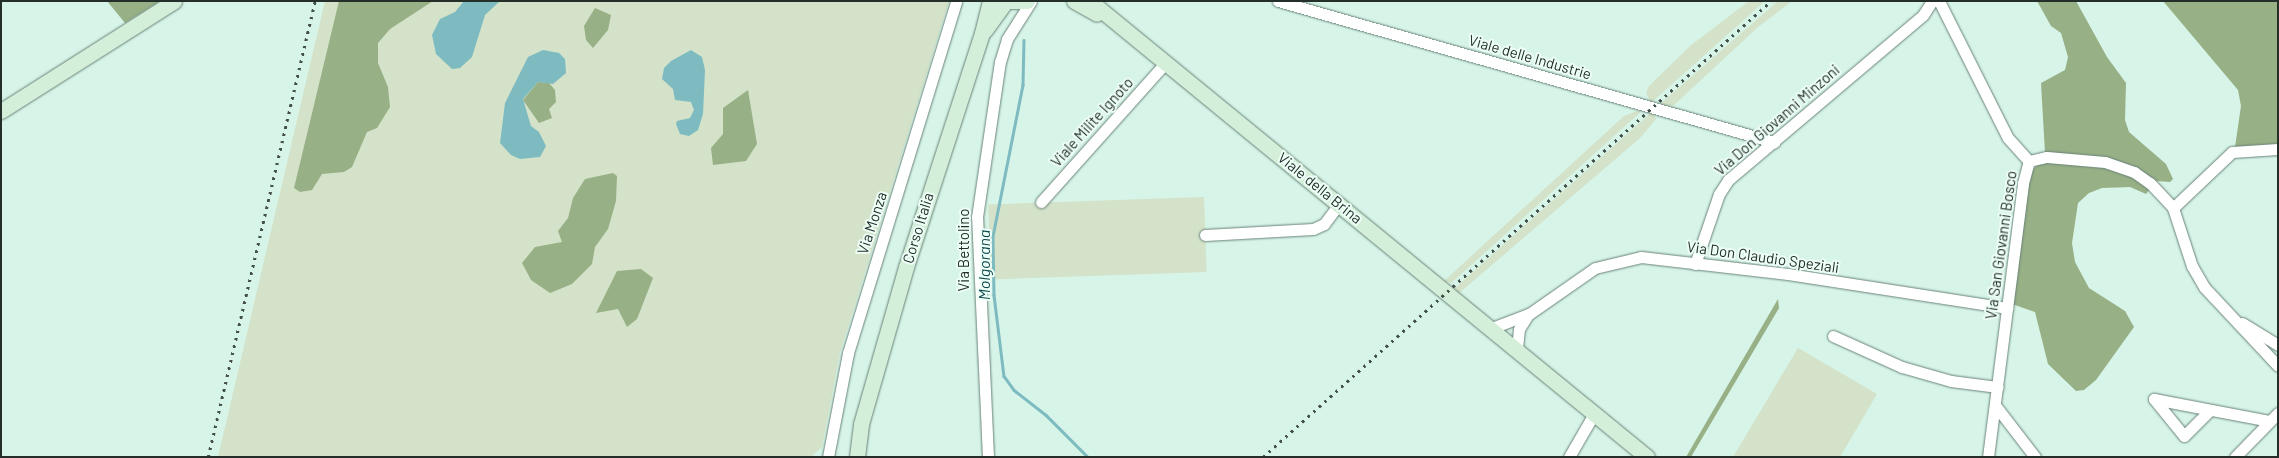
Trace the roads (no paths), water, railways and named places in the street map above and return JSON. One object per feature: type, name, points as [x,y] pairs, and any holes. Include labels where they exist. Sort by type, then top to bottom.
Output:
[{"type":"street","points":[[1,111],[174,1]]},
{"type":"street","name":"Via Monza","points":[[828,457],[848,353],[956,1]]},
{"type":"street","name":"Corso Italia","points":[[857,457],[861,424],[928,194],[982,34],[990,1]]},
{"type":"street","points":[[982,34],[1018,1]]},
{"type":"street","name":"Via Bettolino","points":[[988,457],[975,236],[981,176],[994,118],[1000,62],[1007,39],[1020,21],[1018,1]]},
{"type":"street","points":[[1075,1],[1093,2]]},
{"type":"street","name":"Viale della Brina","points":[[1075,1],[1123,27]]},
{"type":"street","name":"Viale delle Industrie","points":[[1278,1],[1774,142]]},
{"type":"street","name":"Via Don Giovanni Minzoni","points":[[1695,264],[1722,186],[1923,15],[1932,1]]},
{"type":"street","name":"Via San Giovanni Bosco","points":[[1939,1],[2008,138],[2029,161],[2022,184],[1988,457]]},
{"type":"street","name":"Viale della Brina","points":[[1093,2],[1595,412]]},
{"type":"street","points":[[1923,15],[1945,14]]},
{"type":"street","name":"Viale Milite Ignoto","points":[[1040,202],[1166,62]]},
{"type":"street","points":[[2173,208],[2232,152],[2278,149]]},
{"type":"street","points":[[2029,161],[2043,158],[2087,159],[2125,169],[2150,183],[2173,208],[2197,276],[2224,311],[2278,366]]},
{"type":"street","points":[[1205,235],[1313,228],[1324,224],[1339,204]]},
{"type":"street","name":"Via Don Claudio Speziali","points":[[1492,328],[1528,314],[1604,264],[1650,257],[1788,274],[2007,308]]},
{"type":"street","points":[[2224,311],[2278,345]]},
{"type":"street","points":[[1517,348],[1519,329],[1528,314]]},
{"type":"street","points":[[1833,336],[1902,367],[1951,381],[1998,387]]},
{"type":"street","points":[[1995,405],[2034,457]]},
{"type":"street","points":[[2209,411],[2273,417]]},
{"type":"street","points":[[1569,457],[1595,412],[1648,457]]},
{"type":"street","points":[[2235,457],[2273,417]]},
{"type":"water","points":[[464,1],[500,1],[485,15],[472,57],[460,68],[452,69],[436,54],[432,35],[440,19],[455,12]]},
{"type":"water","points":[[543,50],[559,53],[565,59],[566,73],[553,84],[538,82],[523,99],[531,126],[539,132],[546,146],[540,157],[520,159],[511,155],[500,143],[505,103],[528,57]]},
{"type":"water","points":[[691,50],[702,57],[705,70],[703,114],[698,130],[689,136],[680,134],[676,124],[677,121],[690,118],[694,110],[691,102],[675,100],[673,89],[662,79],[664,68],[671,61]]},
{"type":"waterway","name":"Molgorana","points":[[1024,40],[1023,85],[993,237],[994,295],[1004,376],[1014,390],[1046,415],[1088,457]]},
{"type":"railway","points":[[208,457],[315,1]]},
{"type":"railway","points":[[1263,457],[1771,1]]}]
